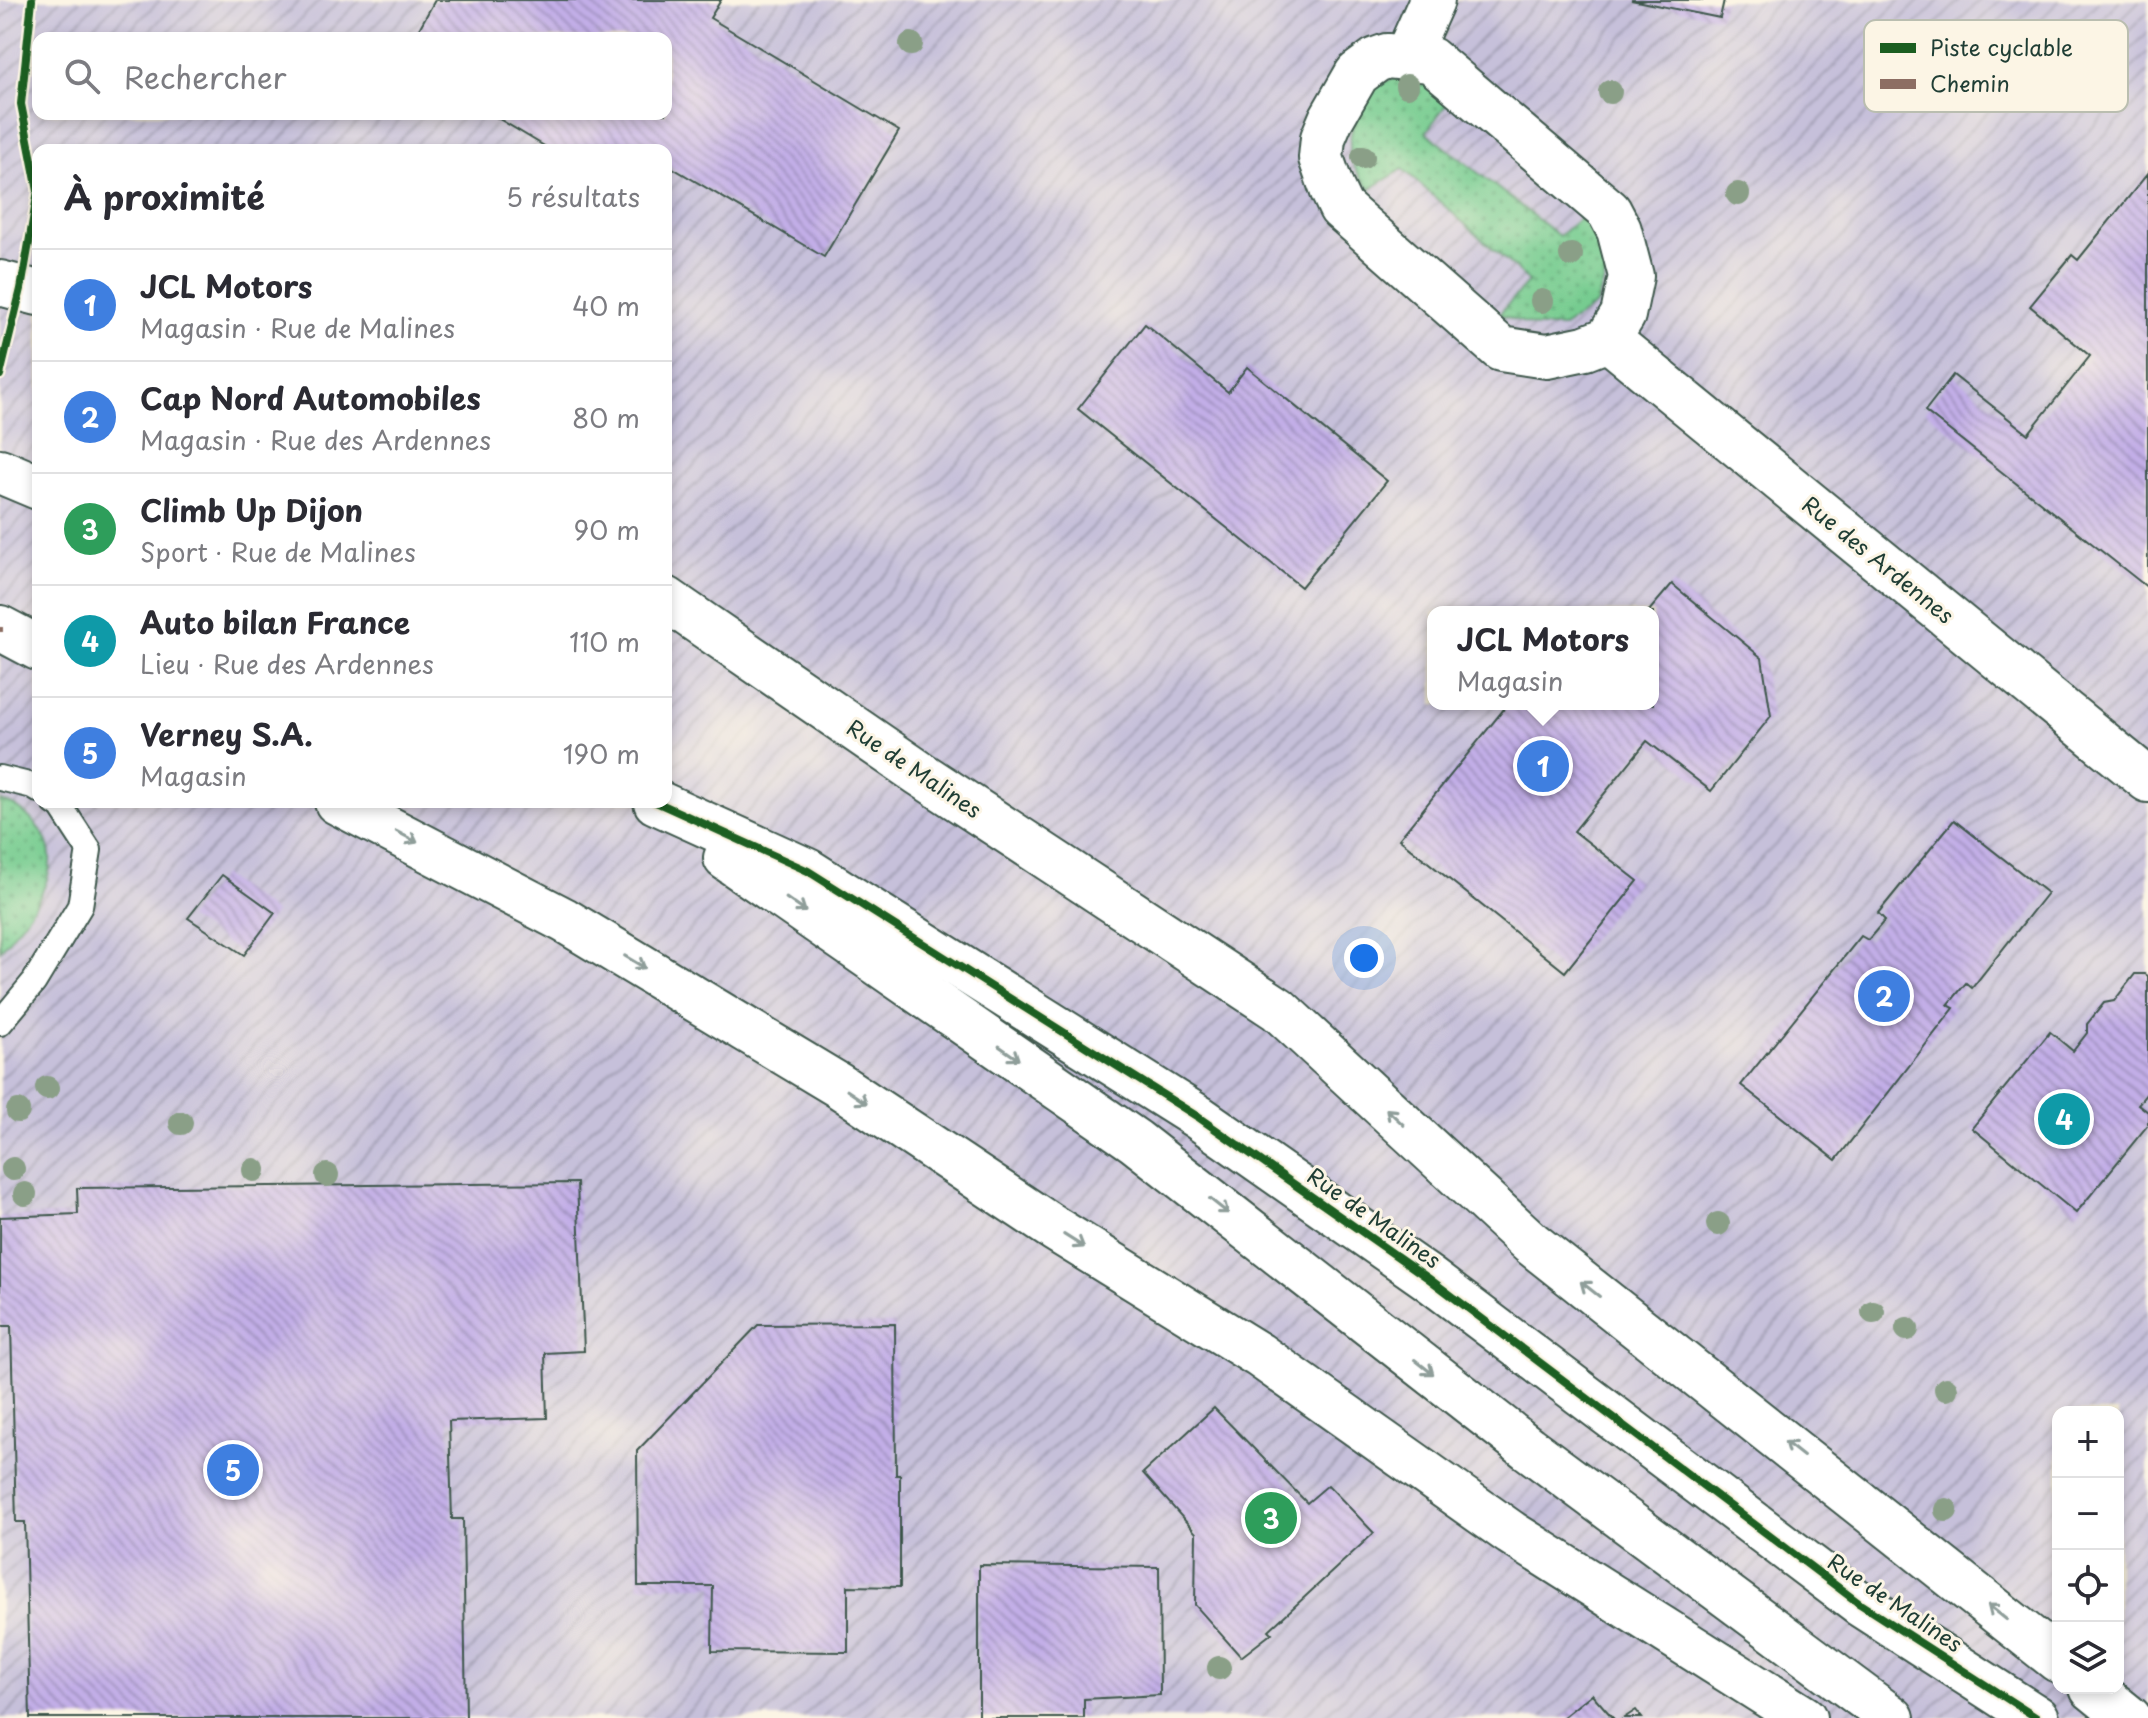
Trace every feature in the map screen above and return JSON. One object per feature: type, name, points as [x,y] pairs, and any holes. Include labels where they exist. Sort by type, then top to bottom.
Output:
[{"type":"main road","points":[[1407,56],[1432,0]]},
{"type":"main road","points":[[1387,56],[1407,56],[1431,60],[1609,211],[1619,230],[1631,276],[1623,315],[1608,339],[1585,348],[1547,356],[1501,349],[1341,208],[1321,158],[1323,138],[1331,119],[1357,74],[1387,56]]},
{"type":"main road","points":[[0,283],[32,291]]},
{"type":"main road","name":"Rue des Ardennes","points":[[1608,339],[2148,780]]},
{"type":"main road","points":[[0,471],[32,484]]},
{"type":"main road","name":"Rue de Malines","points":[[672,603],[919,773],[1278,1009],[1531,1243],[2052,1655]]},
{"type":"main road","points":[[0,628],[32,645]]},
{"type":"main road","points":[[349,808],[564,920],[838,1085],[1055,1229],[1259,1355],[1511,1533],[1804,1718]]},
{"type":"main road","points":[[646,808],[757,878],[1135,1141],[1528,1448],[1892,1718]]},
{"type":"main road","name":"Rue de Malines","points":[[669,808],[808,871],[1198,1117],[1428,1278],[1860,1604],[2037,1718]]},
{"type":"main road","points":[[2099,1694],[2129,1718]]},
{"type":"lane","points":[[0,778],[32,786]]},
{"type":"lane","points":[[0,1023],[34,982],[80,906],[89,850],[62,808]]},
{"type":"shaded area","points":[[0,0],[2148,0],[2148,1718],[0,1718]]},
{"type":"green space","points":[[1403,74],[1433,79],[1450,99],[1426,132],[1559,236],[1588,211],[1609,266],[1596,305],[1563,327],[1536,327],[1499,314],[1529,281],[1403,169],[1370,189],[1353,164],[1350,152],[1352,129],[1367,89]]},
{"type":"green space","points":[[0,801],[25,813],[46,841],[50,858],[42,891],[0,951]]},
{"type":"building","points":[[435,0],[721,0],[710,18],[899,131],[824,257],[672,168],[672,144],[541,144],[501,120],[672,120],[672,32],[417,32]]},
{"type":"building","points":[[1631,0],[1724,0],[1720,18]]},
{"type":"building","points":[[2148,173],[2148,588],[1925,411],[1953,375],[2028,434],[2090,356],[2030,306],[2072,255],[2078,260]]},
{"type":"building","points":[[1145,324],[1228,392],[1247,367],[1387,481],[1301,587],[1078,409]]},
{"type":"building","points":[[1672,584],[1762,658],[1771,716],[1711,791],[1647,741],[1574,831],[1638,881],[1565,972],[1399,839],[1503,710],[1659,710],[1659,606],[1653,606]]},
{"type":"building","points":[[1954,820],[2047,893],[1972,988],[1966,983],[1948,1005],[1954,1008],[1836,1160],[1741,1085],[1861,936],[1868,940],[1885,920],[1878,913]]},
{"type":"building","points":[[222,875],[275,913],[244,955],[188,918]]},
{"type":"building","points":[[2135,974],[2148,976],[2148,1092],[2138,1104],[2148,1112],[2148,1125],[2076,1213],[1972,1128],[2050,1032],[2073,1051],[2087,1033],[2087,1024],[2104,1003],[2114,1001]]},
{"type":"building","points":[[577,1183],[584,1351],[545,1353],[547,1418],[449,1421],[452,1519],[463,1519],[466,1718],[30,1718],[25,1522],[16,1522],[11,1326],[0,1326],[0,1217],[78,1214],[77,1188]]},
{"type":"building","points":[[895,1324],[900,1587],[848,1586],[848,1652],[712,1651],[713,1586],[638,1586],[637,1451],[758,1325]]},
{"type":"building","points":[[1214,1408],[1307,1503],[1328,1485],[1374,1533],[1269,1630],[1272,1633],[1241,1657],[1195,1605],[1196,1533],[1143,1473]]},
{"type":"building","points":[[979,1565],[1159,1567],[1160,1695],[1084,1699],[1084,1718],[979,1718]]},
{"type":"building","points":[[1592,1694],[1613,1718],[1562,1718]]},
{"type":"building","points":[[1636,1710],[1642,1718],[1624,1718]]},
{"type":"marked path","points":[[0,627],[0,632]]},
{"type":"cycle path","points":[[32,0],[21,104],[32,160]]},
{"type":"cycle path","points":[[0,375],[21,289],[32,226]]},
{"type":"cycle path","points":[[669,808],[808,871],[1198,1117],[1428,1278],[1860,1604],[2037,1718]]},
{"type":"place","name":"JCL Motors","points":[[1543,766]]},
{"type":"place","name":"Cap Nord Automobiles","points":[[1884,996]]},
{"type":"place","name":"Auto bilan France","points":[[2064,1119]]},
{"type":"place","name":"Verney S.A.","points":[[233,1470]]},
{"type":"place","name":"Climb Up Dijon","points":[[1271,1518]]}]
